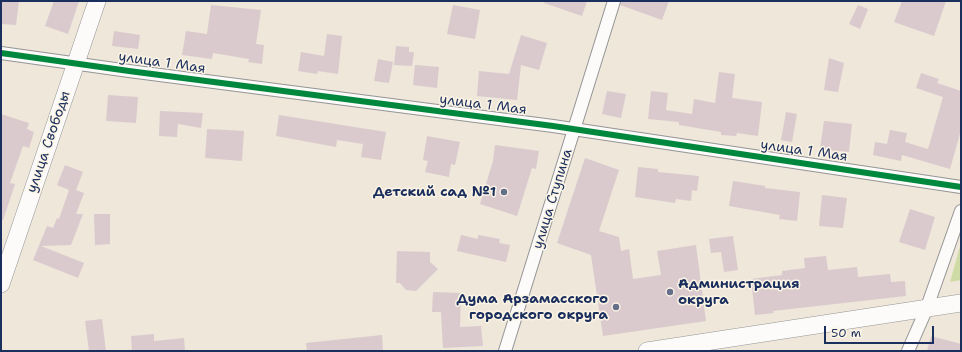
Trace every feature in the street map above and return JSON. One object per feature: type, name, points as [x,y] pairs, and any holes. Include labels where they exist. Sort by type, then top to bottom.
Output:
[{"type":"street","name":"улица Свободы","points":[[1,284],[97,1]]},
{"type":"street","name":"улица Ступина","points":[[505,351],[614,1]]},
{"type":"street","name":"улица 1 Мая","points":[[1,53],[575,130],[961,187]]},
{"type":"street","points":[[908,351],[926,310],[961,211]]},
{"type":"street","points":[[647,351],[926,310],[961,303]]},
{"type":"green space","points":[[961,243],[961,280],[950,282]]},
{"type":"building","points":[[1,1],[19,1],[16,25],[1,24]]},
{"type":"building","points":[[54,1],[79,1],[68,34],[45,26]]},
{"type":"building","points":[[545,1],[587,1],[582,16],[544,3]]},
{"type":"building","points":[[621,1],[669,1],[662,20],[620,5]]},
{"type":"building","points":[[902,1],[946,1],[934,36],[894,22]]},
{"type":"building","points":[[211,5],[261,10],[256,44],[264,45],[262,64],[248,62],[249,59],[213,53],[212,59],[182,55],[186,31],[207,34]]},
{"type":"building","points":[[453,5],[480,10],[475,39],[447,34]]},
{"type":"building","points":[[858,5],[868,9],[860,29],[849,24]]},
{"type":"building","points":[[114,31],[140,35],[138,49],[112,46]]},
{"type":"building","points":[[327,34],[342,36],[338,74],[318,71],[317,74],[298,71],[301,52],[324,56]]},
{"type":"building","points":[[521,35],[547,43],[539,70],[521,65],[517,100],[477,96],[479,71],[509,74]]},
{"type":"building","points":[[396,46],[409,47],[409,52],[414,52],[412,66],[394,65]]},
{"type":"building","points":[[829,58],[844,63],[838,92],[824,90]]},
{"type":"building","points":[[378,59],[393,62],[389,83],[374,81]]},
{"type":"building","points":[[415,65],[439,67],[437,88],[413,85]]},
{"type":"building","points":[[719,72],[735,74],[732,98],[762,102],[758,136],[737,133],[736,136],[721,135],[721,132],[679,125],[679,122],[648,119],[651,91],[668,93],[666,110],[692,114],[694,99],[715,103]]},
{"type":"building","points":[[921,73],[939,79],[937,83],[961,91],[961,130],[950,169],[902,155],[901,161],[873,155],[875,142],[887,144],[890,130],[907,133],[905,142],[928,149],[943,97],[916,88]]},
{"type":"building","points":[[607,91],[626,94],[621,118],[602,114]]},
{"type":"building","points":[[108,95],[138,97],[136,123],[106,121]]},
{"type":"building","points":[[160,111],[203,113],[201,128],[178,124],[177,137],[159,136]]},
{"type":"building","points":[[786,112],[797,114],[792,142],[781,140]]},
{"type":"building","points":[[1,114],[29,123],[27,129],[34,132],[29,148],[23,146],[10,183],[15,184],[3,220],[1,220]]},
{"type":"building","points":[[279,115],[386,132],[381,160],[361,157],[363,144],[337,140],[336,147],[276,136]]},
{"type":"building","points":[[824,121],[852,124],[849,152],[820,149]]},
{"type":"building","points":[[207,129],[244,131],[242,161],[205,158]]},
{"type":"building","points":[[427,136],[460,142],[455,165],[451,164],[449,177],[425,172],[428,161],[423,160]]},
{"type":"building","points":[[495,145],[539,151],[536,169],[532,168],[517,216],[480,204],[493,161]]},
{"type":"building","name":"Администрация округа","points":[[585,158],[619,170],[599,231],[619,237],[621,251],[629,249],[633,279],[661,275],[657,251],[696,245],[706,321],[603,336],[591,255],[557,243]]},
{"type":"building","points":[[65,165],[83,172],[76,190],[84,193],[76,214],[83,214],[71,245],[41,246],[84,263],[78,278],[33,260],[47,226],[53,228],[57,218],[59,219],[69,190],[57,185]]},
{"type":"building","points":[[638,167],[658,169],[658,172],[699,176],[697,191],[692,190],[691,201],[676,199],[675,203],[635,197]]},
{"type":"building","points":[[733,181],[765,186],[765,188],[800,192],[797,221],[779,219],[780,215],[729,206]]},
{"type":"building","points":[[822,195],[847,198],[843,228],[819,226]]},
{"type":"building","points":[[910,209],[935,217],[925,250],[899,242]]},
{"type":"building","points":[[94,214],[110,214],[110,244],[95,245]]},
{"type":"building","points":[[461,235],[478,239],[478,235],[500,239],[499,243],[510,245],[506,262],[457,251]]},
{"type":"building","points":[[733,236],[738,270],[724,272],[721,252],[711,253],[709,239]]},
{"type":"building","points":[[397,251],[430,252],[430,262],[438,269],[416,291],[406,290],[400,283],[396,283]]},
{"type":"building","points":[[826,256],[828,270],[857,267],[858,277],[890,274],[891,282],[905,281],[906,296],[773,311],[774,313],[755,315],[751,279],[782,275],[782,271],[805,268],[804,258]]},
{"type":"building","points":[[433,292],[461,293],[460,327],[481,326],[483,346],[443,348],[441,312],[432,312]]},
{"type":"building","points":[[102,319],[106,351],[89,351],[85,321]]},
{"type":"building","points":[[154,334],[154,341],[184,338],[185,351],[132,351],[131,336]]},
{"type":"building","points":[[382,335],[383,351],[307,351],[306,343]]},
{"type":"building","points":[[931,336],[961,344],[961,351],[927,351]]},
{"type":"cycle path","points":[[1,53],[553,126],[961,187]]},
{"type":"place","name":"Детский сад №1","points":[[504,192]]},
{"type":"place","name":"Администрация округа","points":[[670,292]]},
{"type":"place","name":"Дума Арзамасского городского округа","points":[[616,307]]}]
